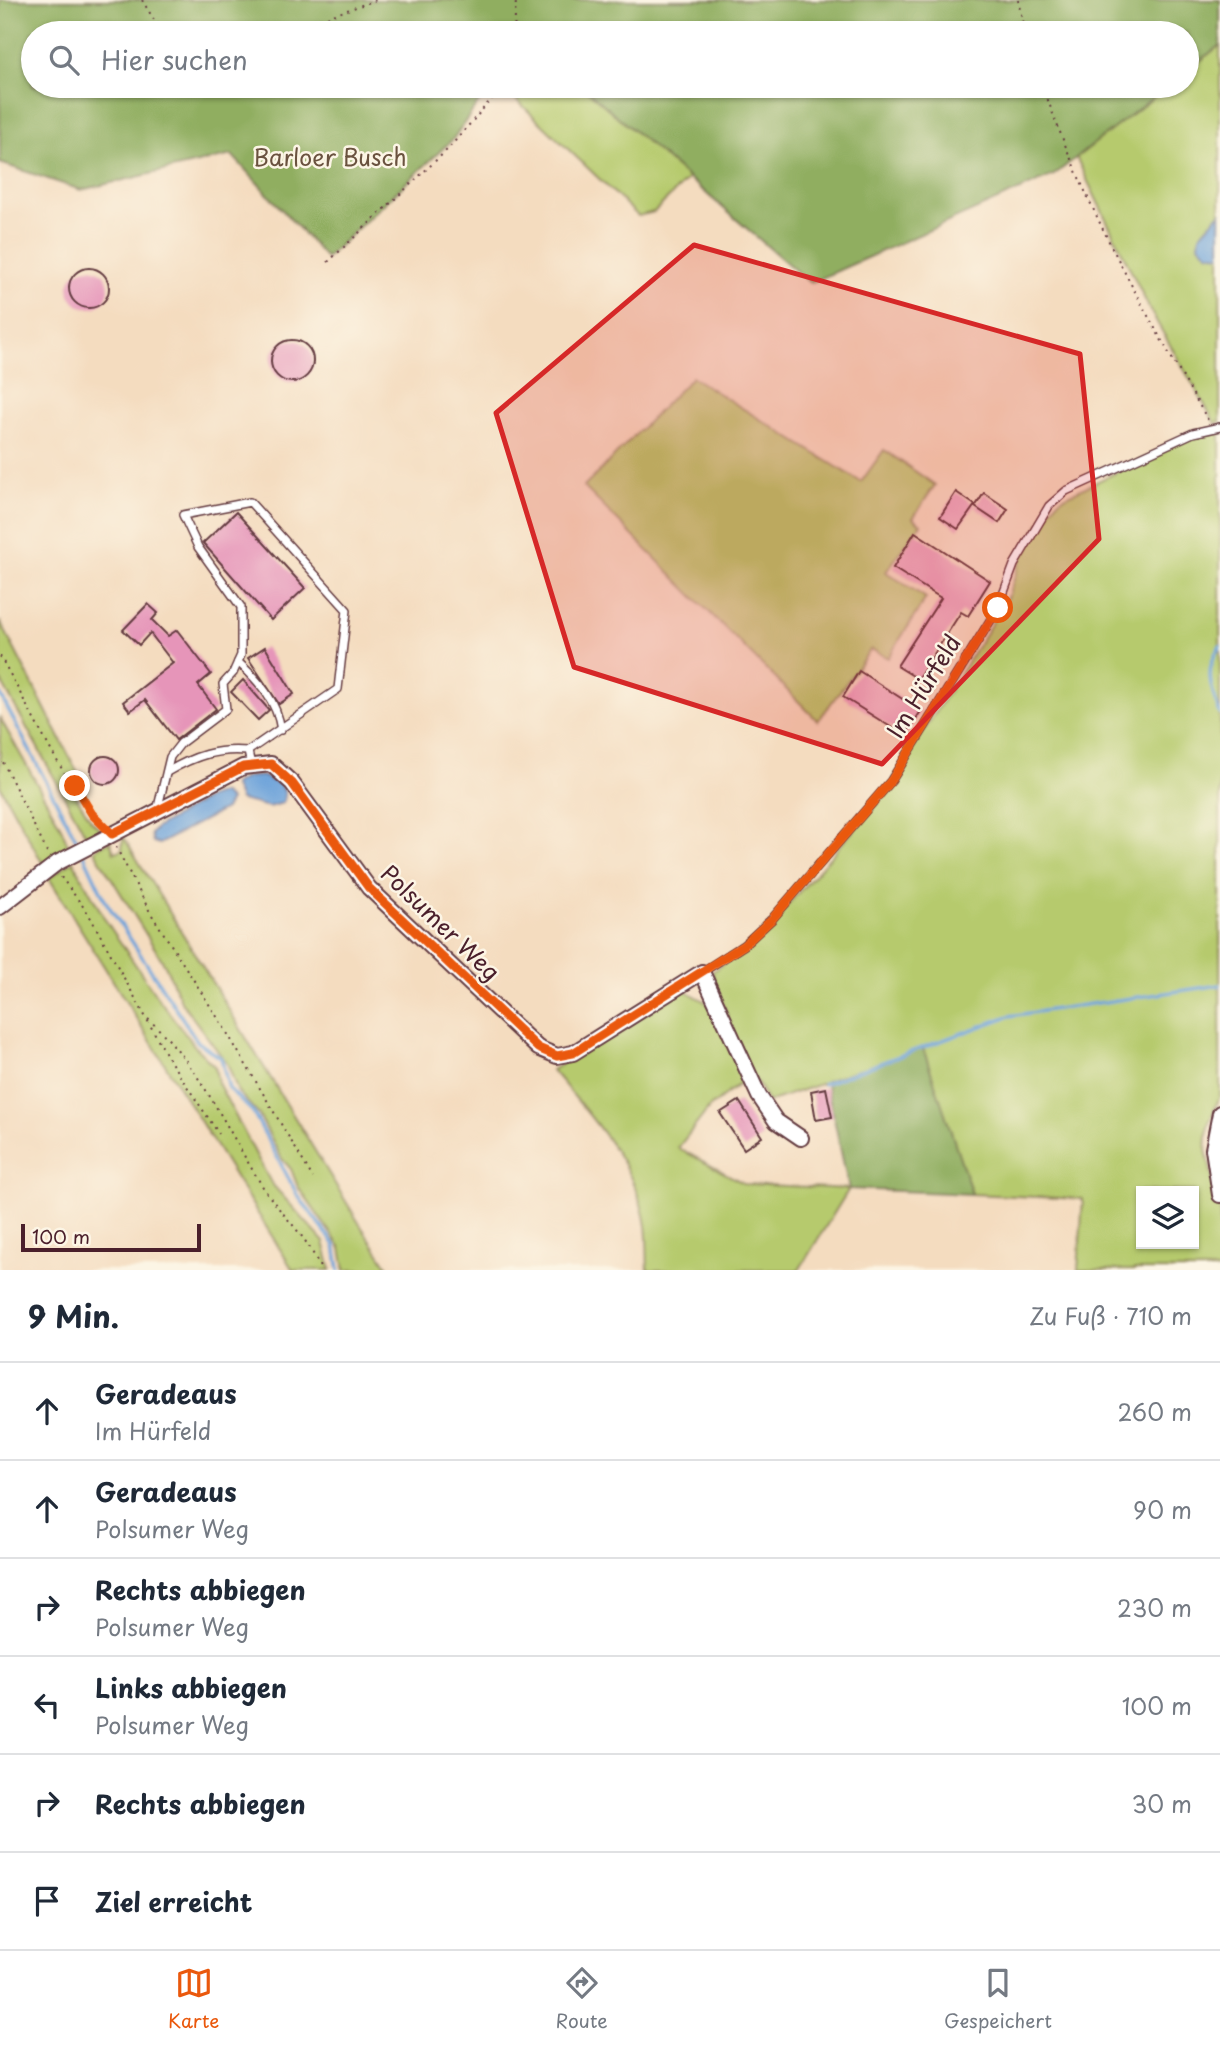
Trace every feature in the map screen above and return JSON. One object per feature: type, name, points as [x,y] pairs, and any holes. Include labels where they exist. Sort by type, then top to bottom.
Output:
[{"type":"street","name":"Polsumer Weg","points":[[249,759],[271,764],[292,783],[369,888],[538,1048],[557,1056],[573,1053],[702,972]]},
{"type":"street","points":[[0,907],[54,865],[243,767],[249,759]]},
{"type":"street","points":[[702,972],[759,1096],[776,1121],[801,1138]]},
{"type":"street","points":[[1220,1113],[1213,1149],[1220,1195]]},
{"type":"lane","name":"Im Hürfeld","points":[[702,972],[744,945],[772,919],[891,781],[998,608],[1014,565],[1049,506],[1066,491],[1193,433],[1216,427]]},
{"type":"lane","points":[[157,811],[170,757],[181,743],[226,709],[223,684],[241,655],[241,607],[198,547],[183,515],[250,502],[346,610],[338,689],[281,730],[249,759],[229,750],[204,754],[167,772]]},
{"type":"lane","points":[[237,662],[272,701],[279,715],[281,730]]},
{"type":"path","points":[[142,0],[155,21]]},
{"type":"path","points":[[316,21],[376,0]]},
{"type":"path","points":[[515,21],[516,0]]},
{"type":"path","points":[[1018,0],[1022,21]]},
{"type":"path","points":[[328,261],[448,149],[493,98]]},
{"type":"path","points":[[1048,98],[1077,173],[1164,345],[1216,427]]},
{"type":"path","points":[[0,656],[92,814],[109,836],[150,912],[223,1026],[313,1178]]},
{"type":"path","points":[[0,756],[42,836],[54,865],[88,913],[170,1061],[219,1134]]},
{"type":"path","points":[[146,1017],[173,1041],[231,1128],[264,1188],[297,1227],[320,1270]]},
{"type":"highlighted area","points":[[694,245],[1080,354],[1099,539],[882,764],[574,667],[496,413]]},
{"type":"green space","name":"Barloer Busch","points":[[0,0],[1220,0],[1220,45],[1199,62],[1199,21],[21,21],[21,98],[482,98],[453,139],[326,258],[232,155],[81,190],[0,163]]},
{"type":"green space","points":[[1220,45],[1220,422],[1215,423],[1151,312],[1076,157],[1152,98],[1199,98],[1199,62]]},
{"type":"green space","points":[[515,98],[596,98],[689,178],[654,212],[638,216]]},
{"type":"green space","points":[[596,98],[1153,98],[1054,175],[810,283]]},
{"type":"green space","points":[[692,377],[861,482],[884,450],[935,485],[913,518],[921,524],[886,572],[926,598],[888,658],[871,649],[818,721],[584,487]]},
{"type":"green space","points":[[1220,430],[1220,1096],[1208,1125],[1206,1150],[1220,1209],[1220,1270],[1078,1270],[1083,1199],[972,1194],[922,1049],[768,1102],[752,1074],[709,1108],[678,1148],[745,1184],[849,1189],[799,1270],[648,1270],[646,1226],[633,1182],[610,1142],[552,1070],[681,988],[709,1004],[719,1026],[729,1021],[712,972],[762,934],[879,802],[1009,594],[1025,547],[1042,519],[1060,499],[1191,437]]},
{"type":"green space","points":[[0,621],[82,781],[71,788],[91,820],[104,833],[89,841],[0,679]]},
{"type":"green space","points":[[0,718],[60,825],[70,850],[43,864],[0,786]]},
{"type":"green space","points":[[123,836],[390,1270],[345,1270],[341,1248],[298,1187],[291,1169],[282,1159],[259,1115],[238,1092],[228,1065],[182,1003],[165,965],[94,850],[110,841],[114,852],[122,850]]},
{"type":"green space","points":[[73,861],[106,921],[158,998],[197,1049],[215,1067],[218,1083],[271,1183],[324,1242],[331,1270],[293,1270],[49,878]]},
{"type":"green space","points":[[923,1048],[972,1194],[849,1189],[826,1081]]},
{"type":"water","points":[[1220,213],[1220,255],[1208,253],[1199,245],[1200,235]]},
{"type":"water","points":[[262,776],[281,785],[285,793],[283,803],[269,807],[240,800],[233,785],[247,777]]},
{"type":"water","points":[[222,793],[230,800],[225,809],[159,844],[153,842],[151,834],[156,828],[208,798]]},
{"type":"building","points":[[89,268],[103,274],[109,288],[103,302],[89,308],[75,302],[69,288],[75,274]]},
{"type":"building","points":[[292,340],[307,346],[313,361],[307,376],[292,382],[277,376],[271,361],[277,346]]},
{"type":"building","points":[[956,492],[975,505],[958,529],[940,517]]},
{"type":"building","points":[[984,493],[1008,509],[999,523],[975,507]]},
{"type":"building","points":[[236,512],[305,588],[271,620],[203,543]]},
{"type":"building","points":[[915,532],[990,581],[968,616],[961,612],[918,679],[897,666],[941,598],[893,568]]},
{"type":"building","points":[[148,604],[158,613],[152,620],[168,636],[177,630],[211,674],[198,685],[216,709],[176,740],[145,700],[130,711],[123,702],[173,663],[150,633],[139,645],[123,630]]},
{"type":"building","points":[[265,647],[294,694],[279,704],[248,658]]},
{"type":"building","points":[[859,671],[921,711],[905,736],[843,697]]},
{"type":"building","points":[[243,680],[269,710],[258,720],[231,692]]},
{"type":"building","points":[[105,756],[115,760],[119,770],[115,780],[105,784],[95,780],[91,770],[95,760]]},
{"type":"building","points":[[826,1088],[832,1117],[816,1120],[811,1091]]},
{"type":"building","points":[[739,1101],[762,1137],[744,1149],[720,1113]]},
{"type":"waterway","points":[[1220,646],[1210,671],[1220,714]]},
{"type":"waterway","points":[[0,694],[81,848]]},
{"type":"waterway","points":[[84,855],[106,902],[198,1042],[221,1058],[229,1089],[253,1112],[298,1196],[335,1245],[339,1270]]},
{"type":"waterway","points":[[823,1084],[1009,1016],[1220,985]]},
{"type":"route","points":[[75,786],[92,814],[112,834],[243,767],[271,764],[292,783],[369,888],[538,1048],[557,1056],[573,1053],[744,945],[772,919],[891,781],[998,608]]}]
